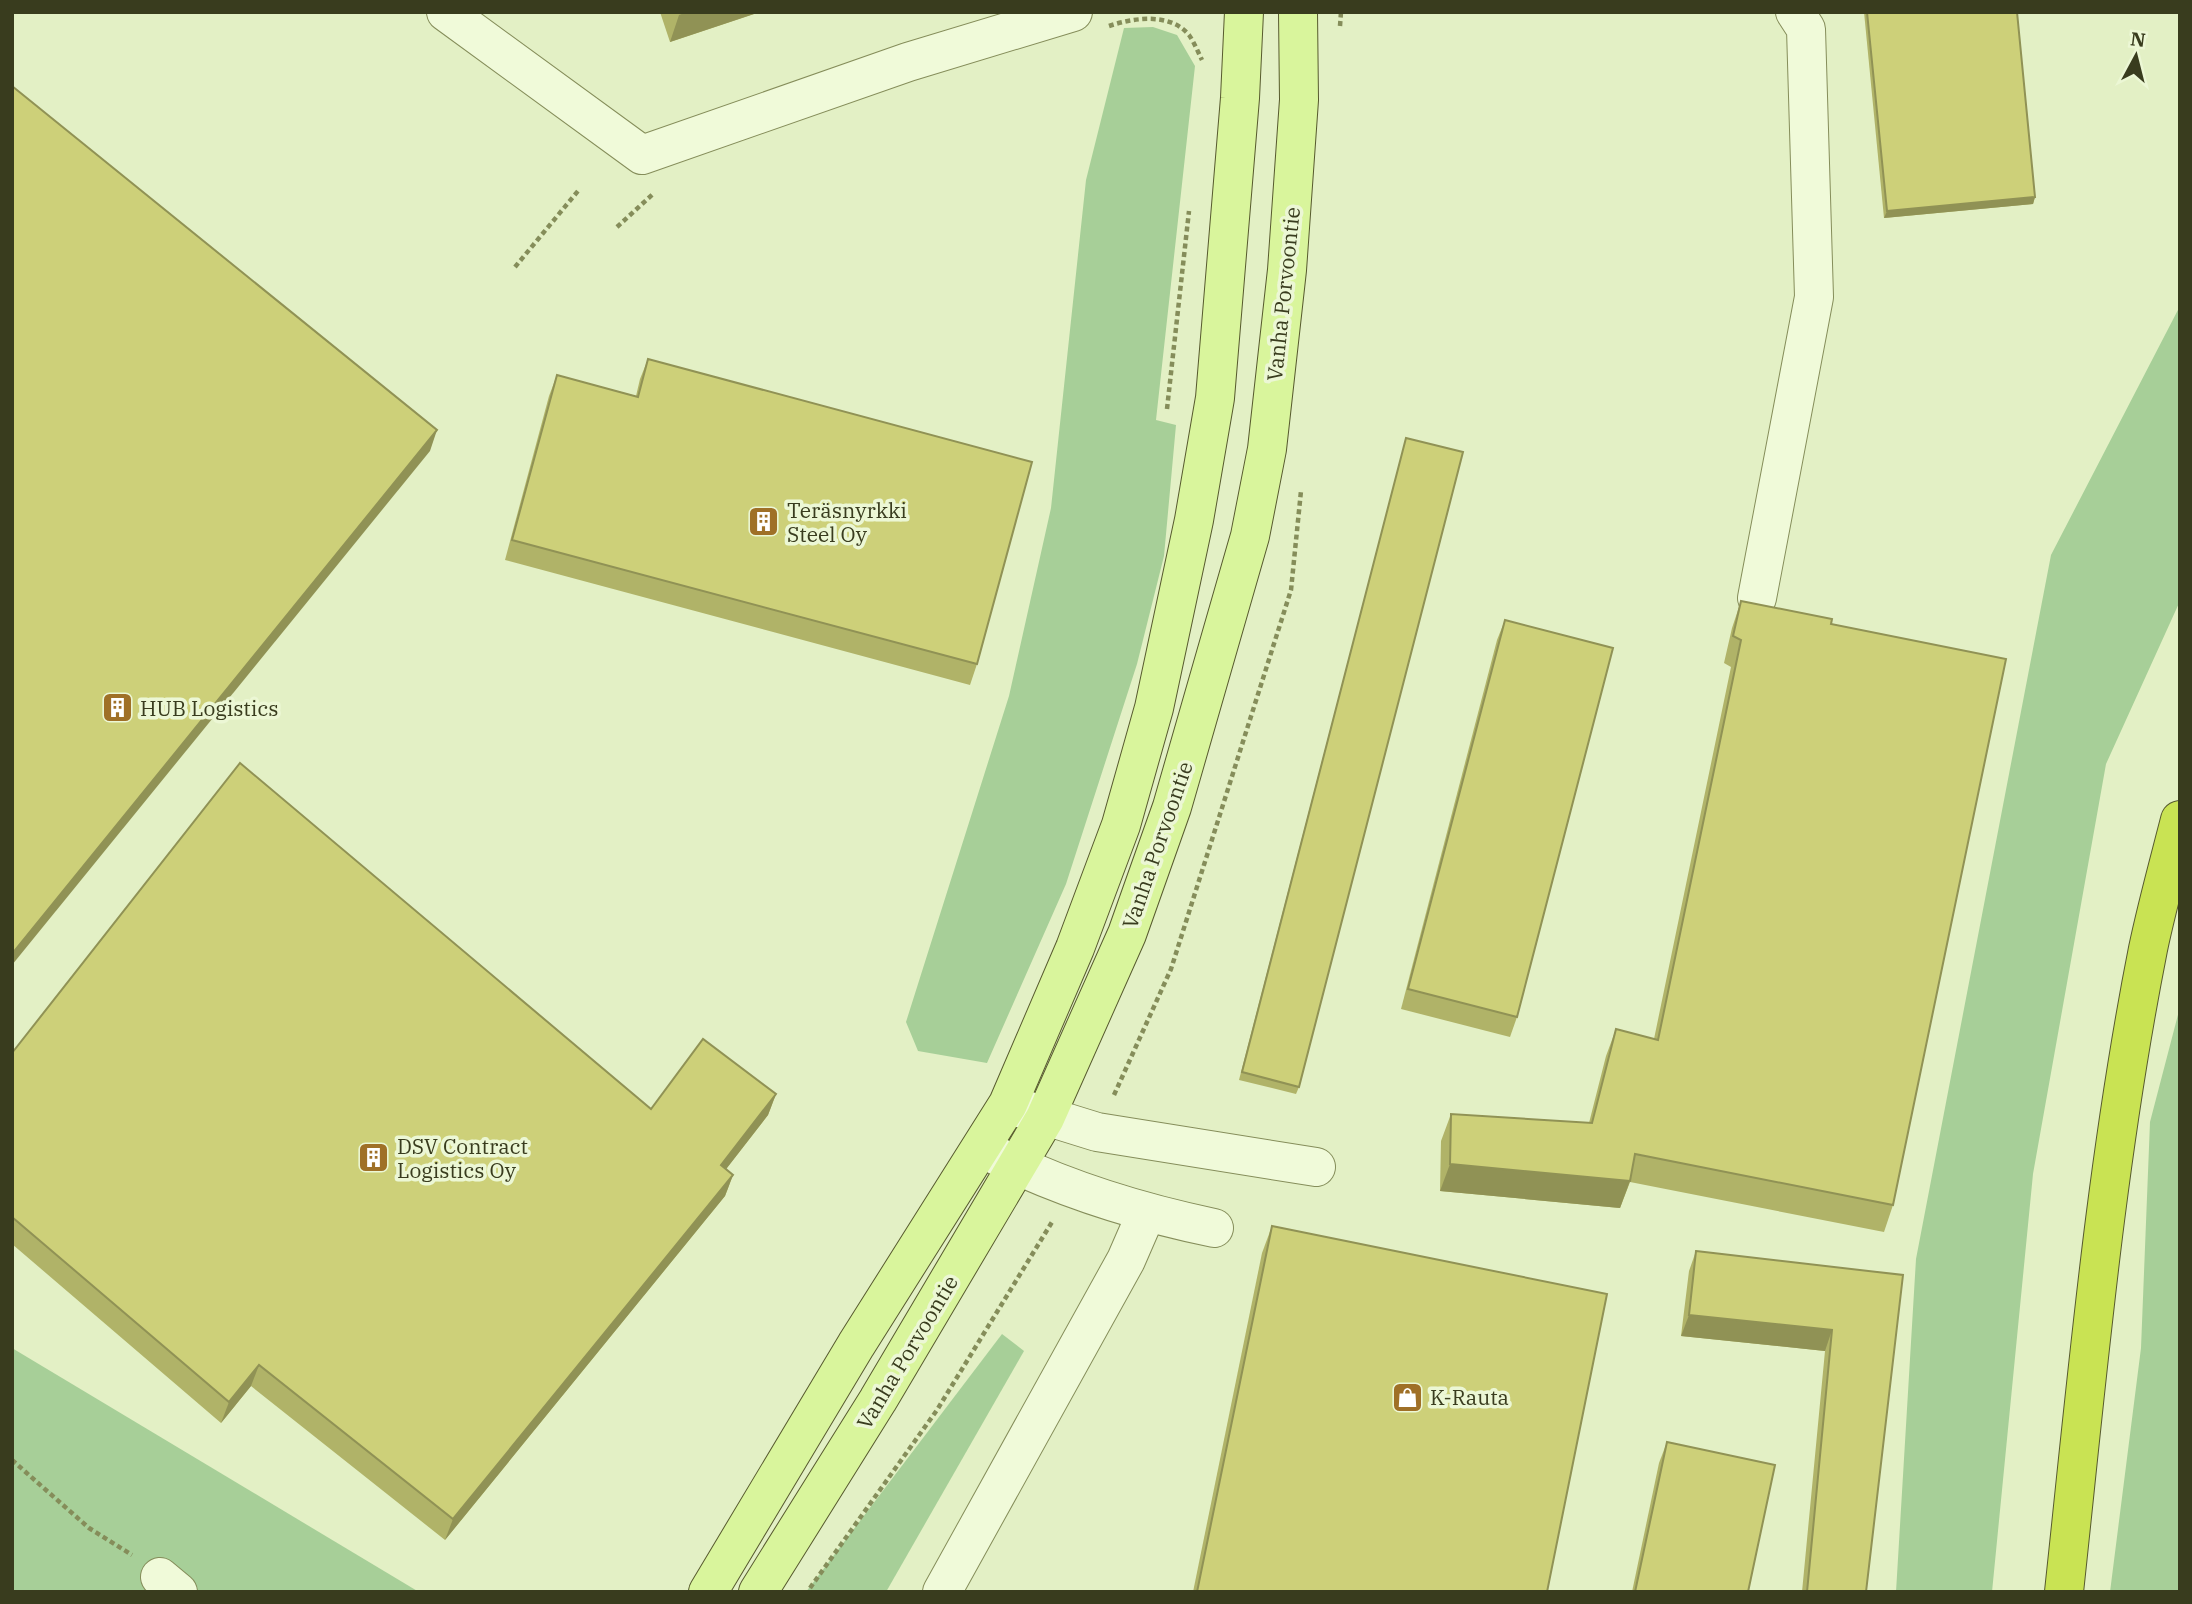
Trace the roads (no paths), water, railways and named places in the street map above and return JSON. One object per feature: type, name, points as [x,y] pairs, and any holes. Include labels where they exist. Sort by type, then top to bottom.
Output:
[{"type":"highway","points":[[2064,1592],[2087,1374],[2129,1052],[2148,946],[2180,820]]},
{"type":"main road","name":"Vanha Porvoontie","points":[[708,1592],[856,1345],[1008,1104],[1075,948],[1121,825],[1154,708],[1194,520],[1214,398],[1240,98],[1244,12]]},
{"type":"main road","name":"Vanha Porvoontie","points":[[758,1592],[810,1513],[1045,1118],[1127,934],[1198,721],[1250,536],[1267,449],[1287,270],[1299,100],[1298,12]]},
{"type":"lane","points":[[446,12],[642,155],[908,62],[1073,12]]},
{"type":"lane","points":[[1757,598],[1814,297],[1806,29],[1795,12]]},
{"type":"lane","points":[[1008,1104],[1045,1118],[1097,1132],[1316,1167]]},
{"type":"lane","points":[[981,1148],[1071,1190],[1146,1214],[1213,1228]]},
{"type":"lane","points":[[942,1592],[1126,1260],[1146,1214]]},
{"type":"place","name":"Teräsnyrkki Steel Oy","points":[[764,522]]},
{"type":"place","name":"HUB Logistics","points":[[117,708]]},
{"type":"place","name":"DSV Contract Logistics Oy","points":[[374,1158]]},
{"type":"place","name":"K-Rauta","points":[[1407,1397]]}]
